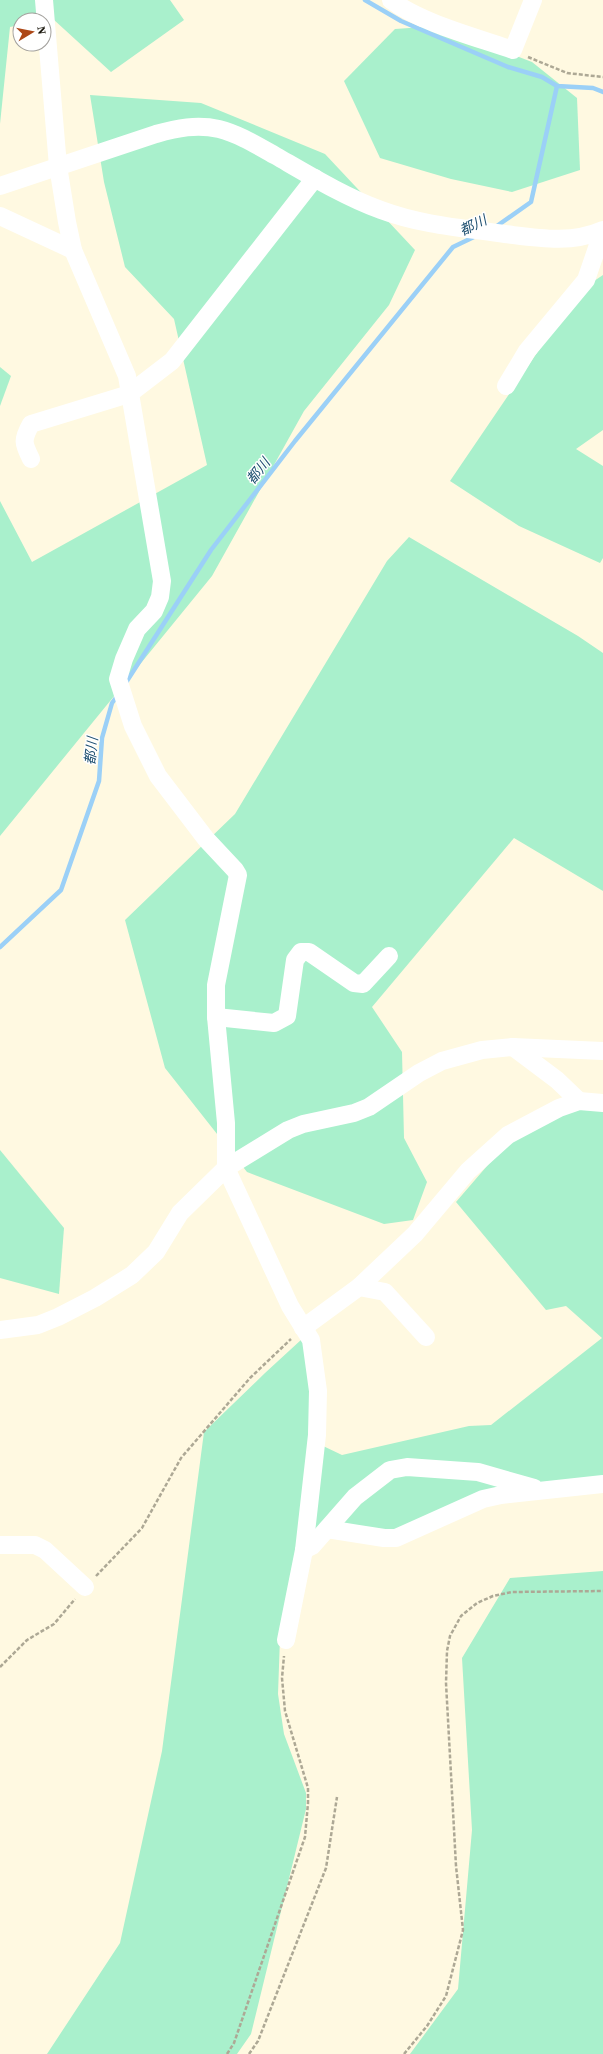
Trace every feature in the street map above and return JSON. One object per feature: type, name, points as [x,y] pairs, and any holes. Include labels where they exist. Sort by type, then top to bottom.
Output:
[{"type":"street","points":[[44,0],[58,166],[74,250],[126,376],[162,581],[160,597],[154,611],[137,629],[124,659],[118,679],[133,726],[158,776],[206,839],[238,875],[216,985],[216,1017],[226,1123],[226,1168],[290,1306],[311,1340],[318,1392],[316,1435],[304,1550],[286,1640]]},
{"type":"street","points":[[391,0],[399,6],[435,22],[513,50],[533,0]]},
{"type":"street","points":[[0,186],[156,134],[178,128],[197,126],[219,129],[240,136],[315,178],[379,209],[426,223],[542,239],[573,238],[599,232],[598,245],[586,280],[527,352],[506,386]]},
{"type":"street","points":[[31,458],[24,444],[25,435],[31,424],[129,394],[172,361],[315,178]]},
{"type":"street","points":[[0,216],[74,250]]},
{"type":"street","points":[[216,1017],[274,1023],[287,1016],[295,960],[301,952],[309,952],[354,983],[363,984],[389,956]]},
{"type":"street","points":[[513,1047],[557,1080],[579,1101]]},
{"type":"street","points":[[0,1330],[38,1325],[58,1317],[95,1298],[132,1275],[156,1252],[180,1213],[226,1168],[288,1130],[303,1124],[354,1113],[369,1107],[419,1073],[442,1061],[482,1050],[513,1047],[603,1051]]},
{"type":"street","points":[[303,1328],[359,1287],[415,1234],[468,1171],[508,1135],[532,1121],[579,1101],[603,1103]]},
{"type":"street","points":[[359,1287],[385,1292],[426,1337]]},
{"type":"street","points":[[304,1550],[312,1546],[355,1497],[390,1470],[407,1467],[478,1472],[544,1491]]},
{"type":"street","points":[[327,1529],[384,1538],[396,1538],[483,1499],[502,1495],[603,1484]]},
{"type":"street","points":[[0,1545],[35,1545],[45,1550],[84,1587]]},
{"type":"path","points":[[513,50],[567,73],[603,77]]},
{"type":"path","points":[[0,1667],[27,1640],[54,1624],[84,1587],[142,1528],[181,1458],[250,1378],[303,1328]]},
{"type":"path","points":[[404,2054],[427,2026],[446,1996],[463,1930],[456,1866],[446,1683],[446,1651],[450,1636],[461,1616],[478,1603],[493,1596],[512,1592],[603,1590]]},
{"type":"path","points":[[227,2054],[234,2043],[305,1837],[308,1788],[285,1711],[282,1678],[286,1640]]},
{"type":"path","points":[[249,2054],[258,2041],[326,1868],[337,1797]]},
{"type":"green space","points":[[0,0],[170,0],[184,20],[111,72],[52,19],[52,12],[12,12],[12,27],[10,27],[0,124]]},
{"type":"green space","points":[[438,26],[532,62],[577,98],[580,170],[512,192],[451,179],[380,158],[344,81],[395,29]]},
{"type":"green space","points":[[90,95],[201,103],[325,154],[415,250],[389,305],[304,411],[212,576],[0,836],[0,501],[32,562],[207,465],[174,319],[125,267],[104,182]]},
{"type":"green space","points":[[603,275],[603,430],[576,449],[603,466],[603,558],[600,563],[519,526],[450,481],[579,291]]},
{"type":"green space","points":[[0,367],[11,376],[0,406]]},
{"type":"green space","points":[[409,537],[578,636],[603,653],[603,891],[514,838],[372,1007],[402,1052],[404,1138],[427,1182],[413,1220],[384,1224],[247,1172],[165,1068],[125,920],[235,814],[387,561]]},
{"type":"green space","points":[[603,1107],[603,1479],[547,1487],[390,1533],[312,1538],[321,1445],[342,1455],[469,1426],[491,1425],[602,1338],[566,1306],[546,1310],[456,1202],[512,1137],[568,1111]]},
{"type":"green space","points":[[0,1150],[64,1228],[59,1294],[0,1278]]},
{"type":"green space","points":[[302,1339],[312,1377],[303,1519],[280,1638],[278,1694],[284,1734],[306,1793],[306,1809],[251,2034],[237,2054],[47,2054],[120,1943],[162,1751],[204,1432]]},
{"type":"green space","points":[[603,1571],[603,2054],[410,2054],[458,1989],[472,1830],[462,1658],[510,1578]]},
{"type":"waterway","points":[[365,0],[401,21],[508,67],[542,77],[557,86],[593,88],[603,92]]},
{"type":"waterway","name":"都川","points":[[494,228],[531,202],[557,86]]},
{"type":"waterway","name":"都川","points":[[125,684],[211,550],[295,441],[453,247],[476,236]]},
{"type":"waterway","name":"都川","points":[[0,947],[61,890],[99,781],[102,738],[112,703],[118,695]]}]
